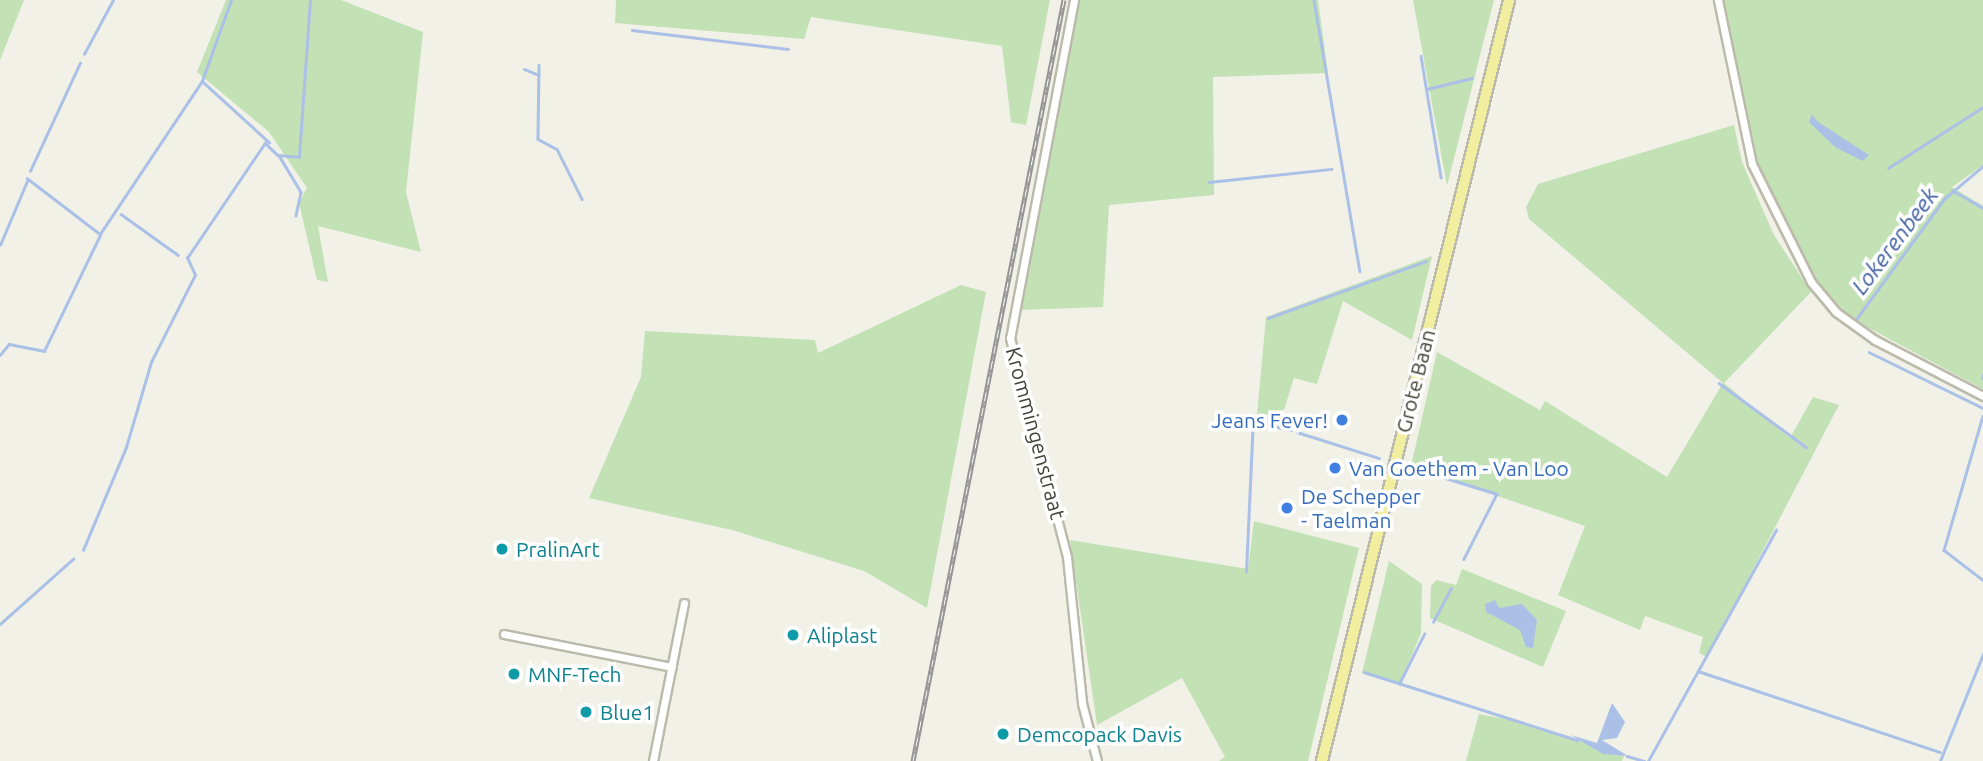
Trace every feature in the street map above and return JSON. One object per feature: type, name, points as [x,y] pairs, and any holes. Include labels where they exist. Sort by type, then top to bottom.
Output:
[{"type":"main road","name":"Grote Baan","points":[[1321,761],[1509,0]]},
{"type":"street","name":"Krommingenstraat","points":[[1074,0],[1010,338],[1067,557],[1082,703],[1097,761]]},
{"type":"street","points":[[1718,0],[1752,164],[1811,282],[1836,312],[1875,341],[1983,396]]},
{"type":"street","points":[[653,761],[684,603]]},
{"type":"street","points":[[503,635],[672,667]]},
{"type":"green space","points":[[0,0],[24,0],[0,60]]},
{"type":"green space","points":[[226,0],[341,0],[423,32],[406,192],[421,252],[318,226],[328,282],[317,280],[299,203],[307,188],[269,132],[197,72]]},
{"type":"green space","points":[[616,0],[1050,0],[1026,125],[1011,122],[1002,46],[811,17],[804,39],[615,23]]},
{"type":"green space","points":[[1078,0],[1318,0],[1328,73],[1213,77],[1214,195],[1109,205],[1103,307],[1018,310]]},
{"type":"green space","points":[[1413,0],[1494,0],[1447,186]]},
{"type":"green space","points":[[1723,0],[1983,0],[1983,165],[1952,187],[1983,206],[1983,389],[1852,319],[1816,282],[1757,163]]},
{"type":"green space","points":[[1734,125],[1742,162],[1774,235],[1811,292],[1724,383],[1790,438],[1813,397],[1839,405],[1707,657],[1699,653],[1703,637],[1645,616],[1640,630],[1558,595],[1585,526],[1411,466],[1437,352],[1540,410],[1545,401],[1667,477],[1723,383],[1529,219],[1526,207],[1538,184]]},
{"type":"green space","points":[[1432,256],[1412,340],[1343,301],[1317,384],[1294,378],[1280,422],[1257,415],[1266,317]]},
{"type":"green space","points":[[961,285],[986,292],[927,608],[864,571],[732,530],[589,498],[641,377],[645,331],[815,340],[818,353]]},
{"type":"green space","points":[[1254,521],[1359,548],[1308,761],[1219,761],[1225,757],[1182,678],[1097,725],[1070,540],[1248,569]]},
{"type":"green space","points":[[1389,561],[1422,584],[1421,633],[1400,684],[1362,673]]},
{"type":"green space","points":[[1462,569],[1566,611],[1543,667],[1430,618],[1431,586],[1436,580],[1456,585]]},
{"type":"green space","points":[[1479,714],[1521,722],[1625,754],[1622,761],[1466,761]]},
{"type":"water","points":[[1812,114],[1818,122],[1869,155],[1863,161],[1835,147],[1809,122]]},
{"type":"water","points":[[1495,600],[1499,608],[1522,604],[1537,620],[1533,648],[1526,647],[1520,630],[1486,612],[1485,604]]},
{"type":"water","points":[[1612,703],[1625,722],[1617,738],[1602,740],[1628,756],[1603,754],[1571,735],[1597,743]]},
{"type":"waterway","points":[[84,54],[113,0]]},
{"type":"waterway","points":[[202,81],[231,0]]},
{"type":"waterway","points":[[83,550],[126,447],[151,362],[195,275],[187,258],[265,143],[278,155],[299,157],[310,0]]},
{"type":"waterway","points":[[1314,0],[1360,271]]},
{"type":"waterway","points":[[632,30],[788,49]]},
{"type":"waterway","points":[[1421,56],[1441,177]]},
{"type":"waterway","points":[[30,171],[80,63]]},
{"type":"waterway","points":[[539,65],[538,139],[557,149],[582,199]]},
{"type":"waterway","points":[[524,69],[539,75]]},
{"type":"waterway","points":[[1427,89],[1472,78]]},
{"type":"waterway","points":[[27,178],[100,234],[202,81],[269,142]]},
{"type":"waterway","points":[[1888,168],[1983,107]]},
{"type":"waterway","points":[[280,157],[301,192],[296,215]]},
{"type":"waterway","name":"Lokerenbeek","points":[[1854,322],[1944,199],[1983,166]]},
{"type":"waterway","points":[[1209,182],[1331,169]]},
{"type":"waterway","points":[[0,245],[27,181]]},
{"type":"waterway","points":[[1952,190],[1983,208]]},
{"type":"waterway","points":[[121,214],[178,255]]},
{"type":"waterway","points":[[0,355],[9,344],[44,351],[100,235]]},
{"type":"waterway","points":[[1268,318],[1426,261]]},
{"type":"waterway","name":"Lokerenbeek","points":[[1869,352],[1983,408]]},
{"type":"waterway","points":[[1719,383],[1806,447]]},
{"type":"waterway","name":"Lokerenbeek","points":[[1983,416],[1944,550],[1983,580]]},
{"type":"waterway","points":[[1246,572],[1253,420],[1275,425]]},
{"type":"waterway","points":[[1278,427],[1291,430]]},
{"type":"waterway","points":[[1297,432],[1379,458]]},
{"type":"waterway","points":[[1410,467],[1497,494],[1464,559]]},
{"type":"waterway","points":[[1648,761],[1776,530]]},
{"type":"waterway","points":[[0,624],[73,559]]},
{"type":"waterway","points":[[1433,622],[1451,588]]},
{"type":"waterway","points":[[1399,684],[1424,634]]},
{"type":"waterway","name":"Lokerenbeek","points":[[1940,761],[1983,654]]},
{"type":"waterway","points":[[1698,671],[1940,752]]},
{"type":"waterway","points":[[1364,672],[1577,740]]},
{"type":"waterway","name":"Lokerenbeek","points":[[1627,756],[1644,761]]},
{"type":"railway","points":[[913,761],[1064,0]]},
{"type":"place","name":"Jeans Fever!","points":[[1342,420]]},
{"type":"place","name":"Van Goethem - Van Loo","points":[[1335,468]]},
{"type":"place","name":"De Schepper - Taelman","points":[[1287,508]]},
{"type":"place","name":"PralinArt","points":[[502,549]]},
{"type":"place","name":"Aliplast","points":[[793,635]]},
{"type":"place","name":"MNF-Tech","points":[[514,674]]},
{"type":"place","name":"Blue1","points":[[586,712]]},
{"type":"place","name":"Demcopack Davis","points":[[1003,734]]}]
